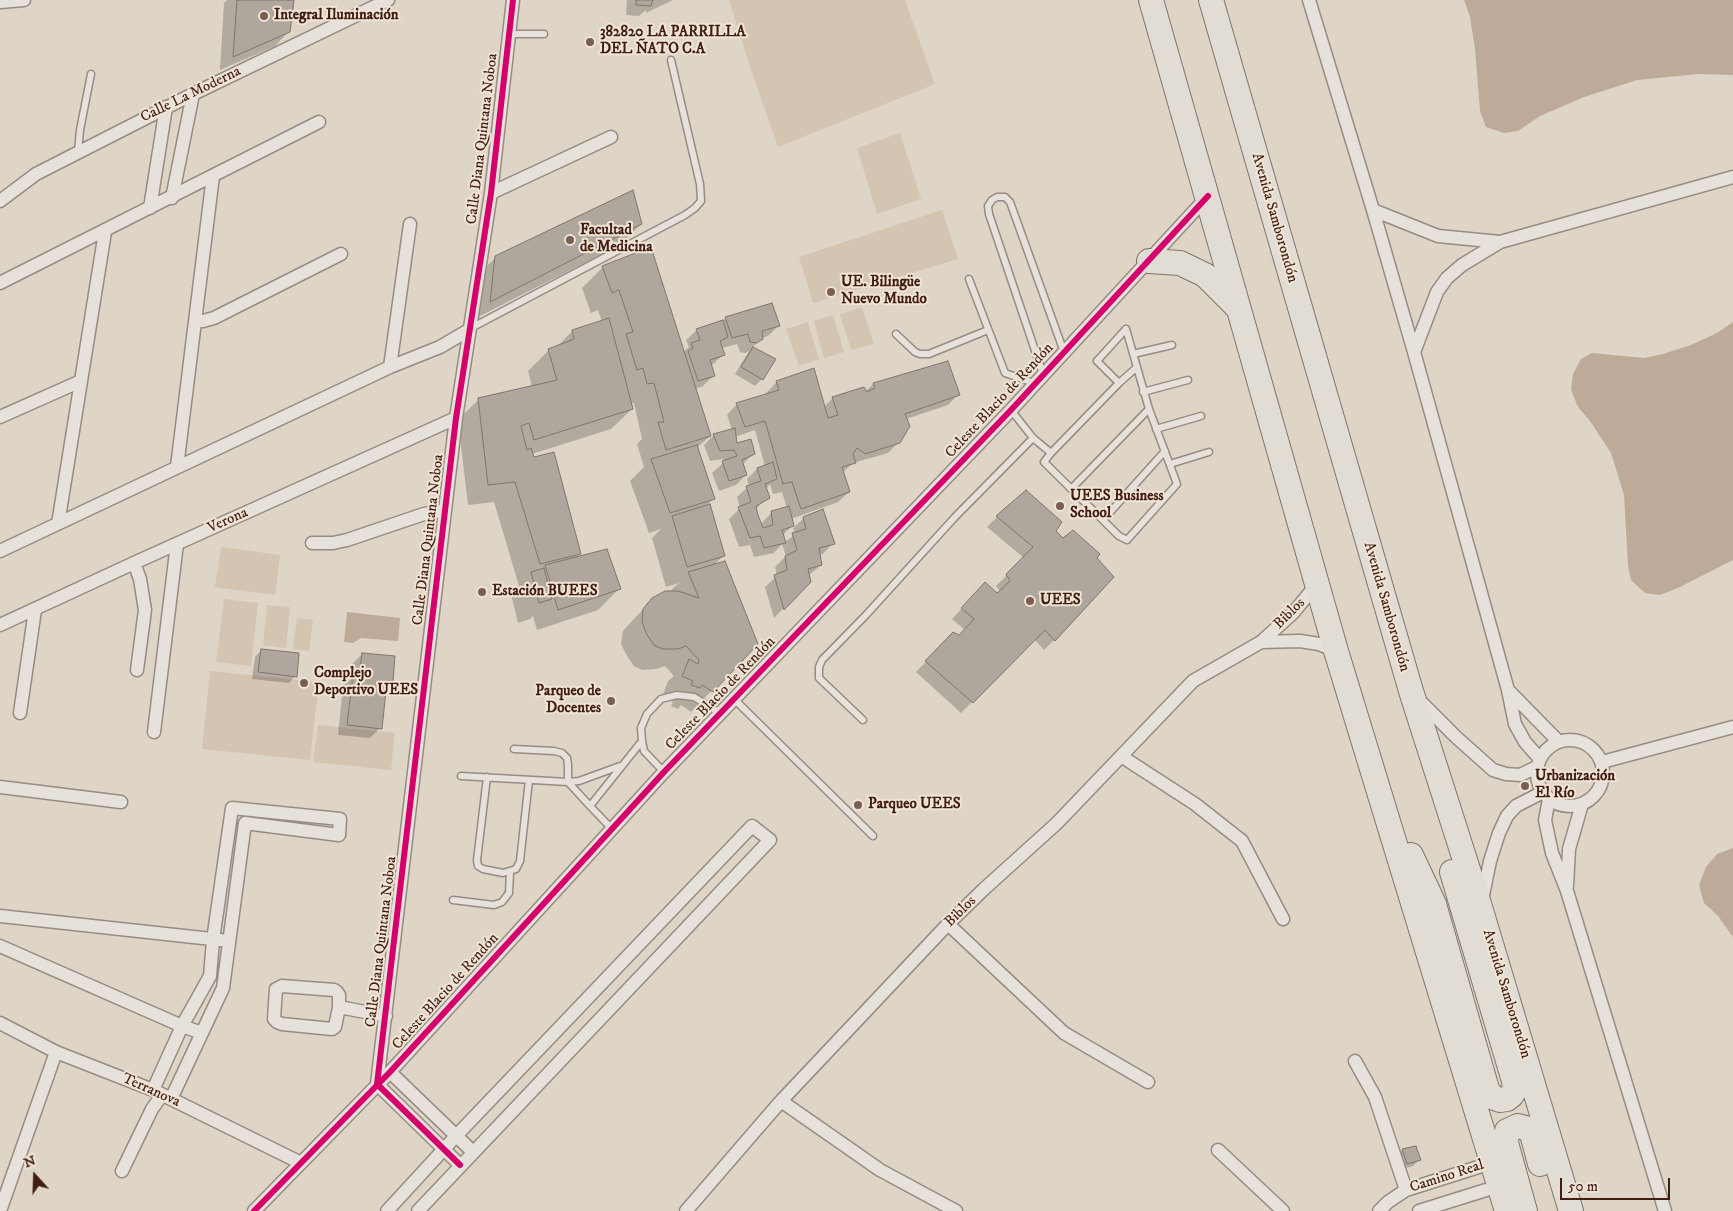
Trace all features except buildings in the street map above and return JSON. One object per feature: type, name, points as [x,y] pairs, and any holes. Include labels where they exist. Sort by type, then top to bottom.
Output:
[{"type":"highway","points":[[1152,0],[1336,651],[1507,1211]]},
{"type":"highway","name":"Avenida Samborondón","points":[[1211,0],[1427,745],[1480,908],[1571,1211]]},
{"type":"highway","points":[[1148,261],[1180,263],[1205,275],[1239,310]]},
{"type":"highway","points":[[1377,785],[1434,904],[1487,1089],[1492,1097],[1500,1100],[1507,1099],[1515,1089],[1514,1081],[1442,841],[1427,745]]},
{"type":"highway","points":[[1525,1211],[1506,1143],[1507,1131],[1512,1127],[1518,1126],[1529,1129],[1532,1134],[1554,1211]]},
{"type":"street","points":[[0,2],[24,0]]},
{"type":"street","name":"Calle La Moderna","points":[[0,201],[36,174],[78,152],[166,107],[388,0]]},
{"type":"street","name":"Calle Diana Quintana Noboa","points":[[377,1084],[456,418],[491,193],[513,0]]},
{"type":"street","points":[[1309,0],[1414,352],[1508,690],[1515,724],[1539,763],[1539,784],[1546,795],[1564,806],[1582,804],[1591,799],[1600,787],[1604,772],[1598,754],[1584,743],[1576,740],[1559,742],[1551,746],[1539,763],[1520,775],[1506,774],[1493,770],[1456,737],[1411,691]]},
{"type":"street","points":[[172,198],[193,94]]},
{"type":"street","points":[[150,208],[166,107]]},
{"type":"street","points":[[0,283],[172,198],[319,122]]},
{"type":"street","points":[[491,193],[611,137]]},
{"type":"street","points":[[177,467],[213,176]]},
{"type":"street","points":[[1414,352],[1437,292],[1462,265],[1500,242],[1733,177]]},
{"type":"street","name":"Celeste Blacio de Rendón","points":[[254,1211],[390,1072],[664,772],[1011,410],[1208,196]]},
{"type":"street","points":[[1373,210],[1438,236],[1500,242]]},
{"type":"street","points":[[390,367],[410,224]]},
{"type":"street","points":[[58,524],[104,232]]},
{"type":"street","points":[[195,320],[204,321],[214,318],[341,254]]},
{"type":"street","points":[[0,551],[390,367],[440,347],[469,330]]},
{"type":"street","points":[[0,417],[81,381]]},
{"type":"street","name":"Verona","points":[[0,625],[456,418]]},
{"type":"street","points":[[312,543],[332,543],[346,540],[424,514],[445,510]]},
{"type":"street","points":[[154,732],[177,544]]},
{"type":"street","points":[[134,563],[140,579],[145,610],[137,670]]},
{"type":"street","name":"Biblos","points":[[686,1211],[781,1102],[948,924],[1057,823],[1194,681],[1261,642],[1306,600],[1317,584]]},
{"type":"street","points":[[20,713],[36,610]]},
{"type":"street","name":"Biblos","points":[[1261,642],[1300,641],[1319,644],[1336,651]]},
{"type":"street","points":[[1508,690],[1559,742]]},
{"type":"street","points":[[1602,762],[1733,727]]},
{"type":"street","points":[[1121,756],[1195,804],[1242,841],[1284,919]]},
{"type":"street","points":[[0,787],[121,802]]},
{"type":"street","points":[[1480,908],[1490,861],[1499,833],[1508,816],[1521,803],[1546,795]]},
{"type":"street","points":[[1546,795],[1545,820],[1552,854],[1567,891],[1665,1211]]},
{"type":"street","points":[[1567,891],[1569,849],[1582,804]]},
{"type":"street","points":[[122,1171],[152,1110],[202,1033],[223,988],[245,823],[339,835],[340,819],[232,808],[213,940],[210,976],[182,1026],[162,1094]]},
{"type":"street","points":[[387,1211],[456,1136],[752,826],[770,840],[418,1211]]},
{"type":"street","points":[[675,906],[692,922]]},
{"type":"street","points":[[0,916],[229,941]]},
{"type":"street","points":[[948,924],[1064,1033],[1148,1082]]},
{"type":"street","points":[[0,946],[202,1033]]},
{"type":"street","points":[[625,959],[642,975]]},
{"type":"street","points":[[282,986],[334,990],[339,996],[339,1007],[335,1027],[332,1029],[282,1024],[274,1019],[276,990],[282,986]]},
{"type":"street","points":[[339,1007],[386,1016]]},
{"type":"street","points":[[571,1016],[589,1031]]},
{"type":"street","name":"Terranova","points":[[0,1023],[56,1052],[162,1094],[301,1163]]},
{"type":"street","points":[[0,1211],[56,1052]]},
{"type":"street","points":[[1355,1061],[1375,1097],[1406,1190]]},
{"type":"street","points":[[519,1071],[536,1086]]},
{"type":"street","points":[[390,1072],[473,1152]]},
{"type":"street","points":[[377,1084],[460,1165]]},
{"type":"street","points":[[781,1102],[880,1170],[956,1211]]},
{"type":"street","points":[[1218,1150],[1283,1211]]},
{"type":"street","name":"Camino Real","points":[[1379,1211],[1388,1202],[1406,1190],[1491,1163]]},
{"type":"street","name":"Camino Real","points":[[1419,1211],[1499,1186]]},
{"type":"lane","points":[[508,34],[544,34]]},
{"type":"lane","points":[[469,330],[685,215],[701,201],[700,184],[671,60]]},
{"type":"lane","points":[[78,152],[80,130],[91,74]]},
{"type":"lane","points":[[969,279],[1006,373],[1039,379],[989,214],[988,206],[992,200],[1005,198],[1010,202],[1064,352]]},
{"type":"lane","points":[[1119,383],[1097,360],[1126,329],[1143,392],[1177,484],[1127,540],[1119,536],[1044,462],[1119,383],[1136,368]]},
{"type":"lane","points":[[896,334],[915,352],[929,354],[988,330]]},
{"type":"lane","points":[[1133,354],[1172,345]]},
{"type":"lane","points":[[1143,392],[1188,380]]},
{"type":"lane","points":[[1071,489],[1149,409]]},
{"type":"lane","points":[[1011,410],[1033,438],[1051,453]]},
{"type":"lane","points":[[1156,429],[1201,416]]},
{"type":"lane","points":[[863,720],[819,678],[818,668],[822,660],[1033,438]]},
{"type":"lane","points":[[1103,520],[1165,451]]},
{"type":"lane","points":[[1170,464],[1209,452]]},
{"type":"lane","points":[[664,772],[644,751],[641,728],[647,714],[661,699],[677,695],[694,697],[720,713]]},
{"type":"lane","points":[[734,699],[873,836]]},
{"type":"lane","points":[[590,806],[620,766],[642,741]]},
{"type":"lane","points":[[514,749],[562,753],[567,758],[568,782],[612,829]]},
{"type":"lane","points":[[461,776],[568,782],[579,781],[620,766]]},
{"type":"lane","points":[[487,777],[477,860],[478,866],[483,869],[504,873],[516,869],[520,861],[529,780]]},
{"type":"lane","points":[[453,900],[494,905],[502,902],[509,893],[510,872]]},
{"type":"shaded area","points":[[729,0],[905,0],[935,84],[778,147]]},
{"type":"shaded area","points":[[1464,0],[1733,0],[1733,75],[1699,74],[1637,80],[1584,97],[1540,116],[1518,131],[1504,133],[1486,127],[1480,111],[1475,49],[1470,17]]},
{"type":"shaded area","points":[[900,133],[921,199],[877,214],[857,148]]},
{"type":"shaded area","points":[[942,210],[958,259],[813,303],[799,257]]},
{"type":"shaded area","points":[[862,307],[874,344],[851,350],[840,314]]},
{"type":"shaded area","points":[[833,315],[844,352],[824,358],[814,321]]},
{"type":"shaded area","points":[[808,322],[819,359],[799,366],[786,329]]},
{"type":"shaded area","points":[[1733,322],[1733,560],[1660,595],[1645,593],[1631,580],[1628,566],[1624,495],[1611,453],[1590,421],[1578,407],[1571,390],[1573,374],[1581,359],[1592,353],[1644,358],[1663,354],[1691,345],[1717,333]]},
{"type":"shaded area","points":[[221,547],[280,555],[275,595],[215,587]]},
{"type":"shaded area","points":[[224,599],[258,603],[251,666],[216,662]]},
{"type":"shaded area","points":[[267,605],[290,607],[286,648],[263,645]]},
{"type":"shaded area","points":[[347,612],[400,618],[398,641],[361,638],[353,643],[344,642]]},
{"type":"shaded area","points":[[297,618],[313,620],[309,651],[293,649]]},
{"type":"shaded area","points":[[210,671],[319,682],[310,760],[202,749]]},
{"type":"shaded area","points":[[318,725],[395,733],[391,770],[313,762]]},
{"type":"shaded area","points":[[1733,848],[1733,937],[1718,916],[1704,903],[1699,885],[1706,867],[1717,854]]},
{"type":"cycle path","points":[[460,1165],[377,1084],[456,418],[491,193],[513,0]]},
{"type":"cycle path","points":[[254,1211],[390,1072],[664,772],[1011,410],[1208,196]]},
{"type":"place","name":"Integral Iluminación","points":[[264,16]]},
{"type":"place","name":"382820 LA PARRILLA DEL ÑATO C.A","points":[[590,42]]},
{"type":"place","name":"Facultad de Medicina","points":[[570,240]]},
{"type":"place","name":"UE. Bilingüe Nuevo Mundo","points":[[831,292]]},
{"type":"place","name":"UEES Business School","points":[[1060,506]]},
{"type":"place","name":"Estación BUEES","points":[[482,592]]},
{"type":"place","name":"UEES","points":[[1030,601]]},
{"type":"place","name":"Complejo Deportivo UEES","points":[[304,683]]},
{"type":"place","name":"Parqueo de Docentes","points":[[611,701]]},
{"type":"place","name":"Urbanización El Río","points":[[1525,786]]},
{"type":"place","name":"Parqueo UEES","points":[[858,805]]}]
